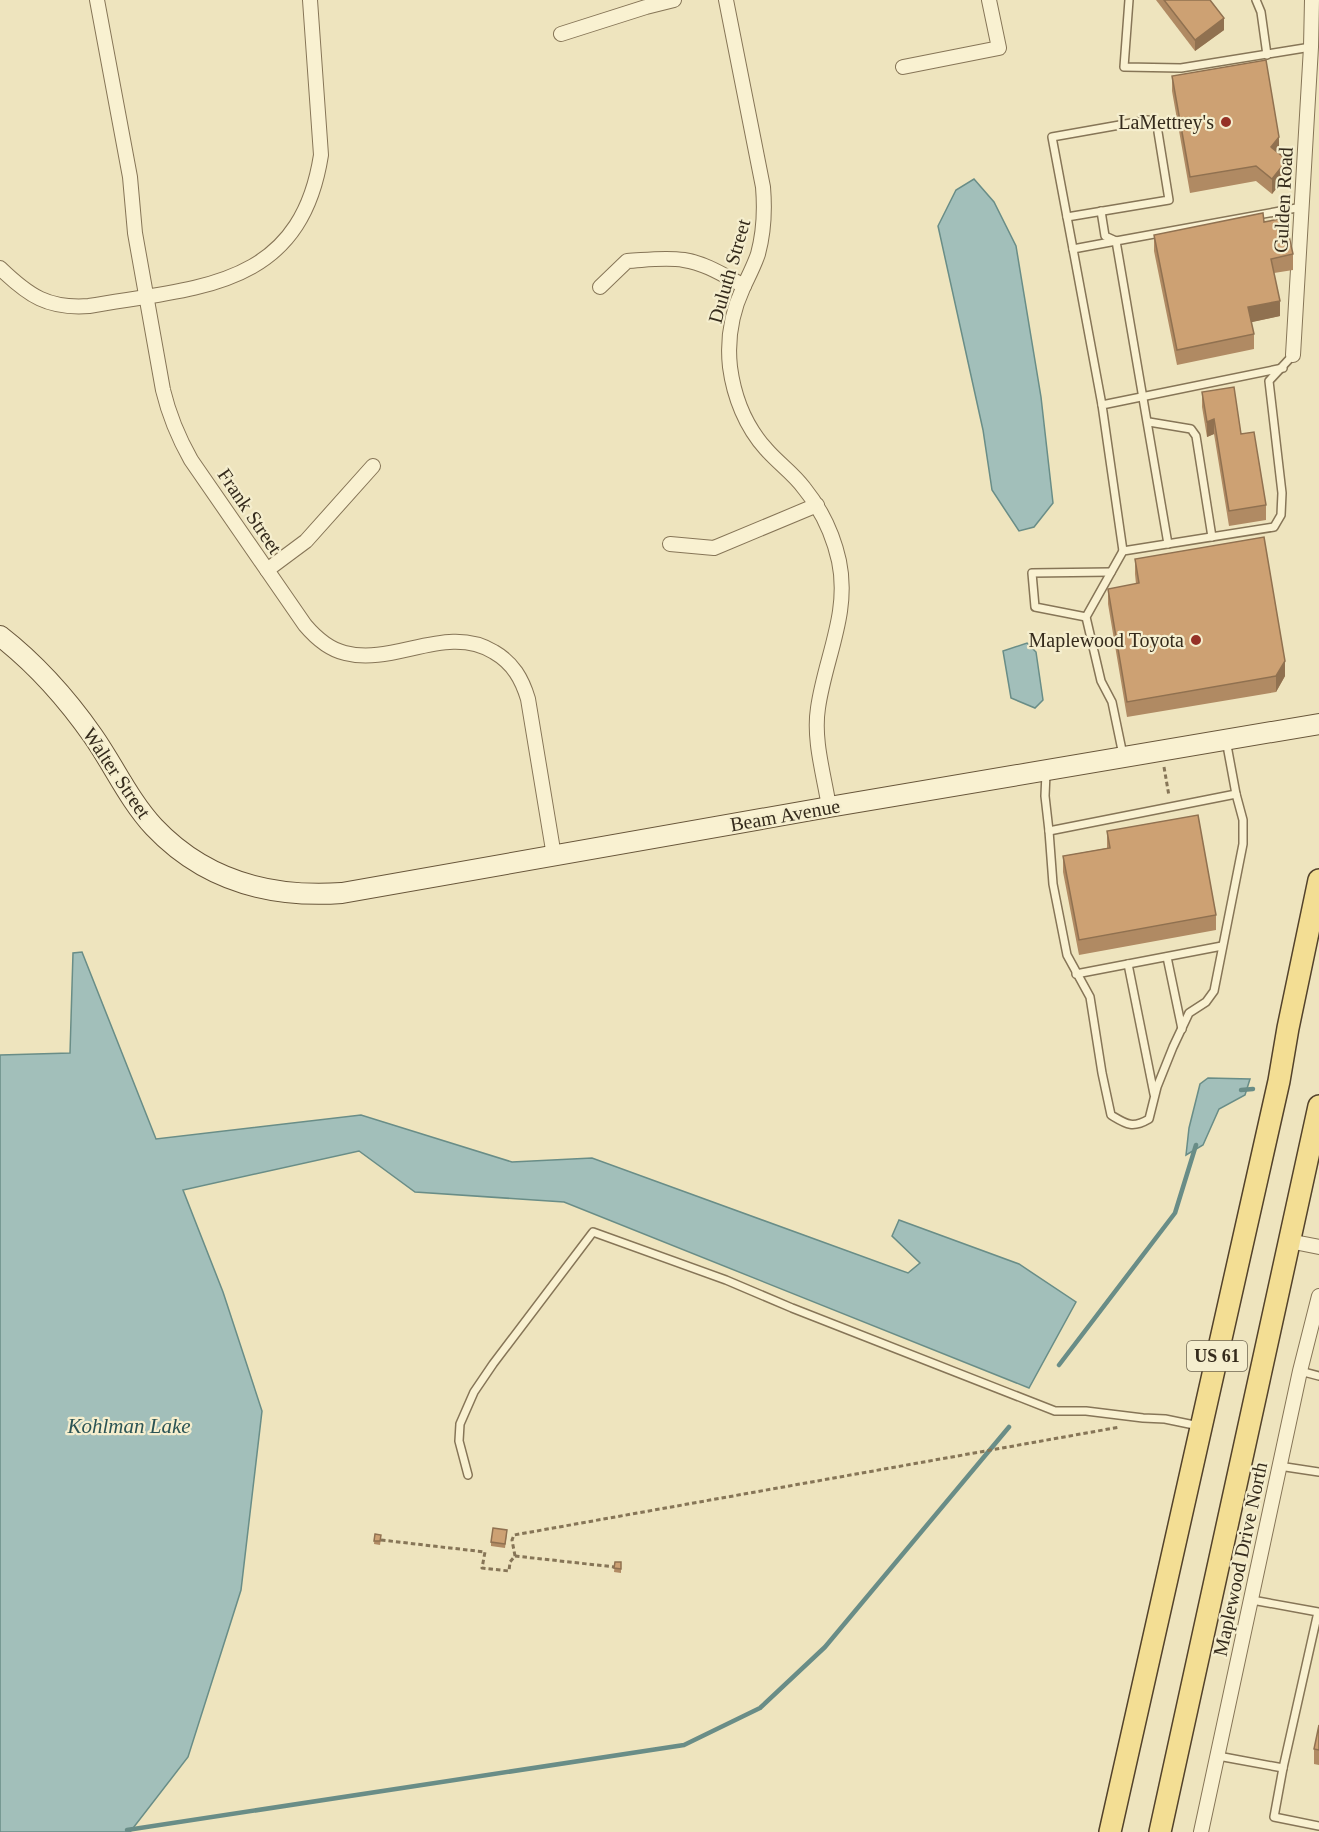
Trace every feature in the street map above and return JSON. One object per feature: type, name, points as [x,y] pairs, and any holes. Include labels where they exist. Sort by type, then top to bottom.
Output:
[{"type":"main road","name":"US 61","points":[[1110,1832],[1279,1082],[1319,880]]},
{"type":"main road","name":"US 61","points":[[1160,1832],[1319,1106]]},
{"type":"street","name":"Frank Street","points":[[97,0],[130,177],[135,233],[163,390],[179,439],[191,460],[315,637],[329,647],[361,656],[457,641],[487,648],[501,656],[514,668],[528,699],[554,856]]},
{"type":"street","points":[[0,268],[21,289],[36,298],[53,305],[72,307],[146,296],[228,279],[252,268],[273,253],[301,219],[311,199],[321,155],[310,0]]},
{"type":"street","points":[[561,34],[674,0]]},
{"type":"street","name":"Duluth Street","points":[[726,0],[763,187],[765,212],[763,235],[757,257],[732,321],[729,344],[730,367],[734,389],[752,431],[766,449],[803,486],[817,505],[832,536],[839,563],[842,591],[841,614],[821,694],[817,725],[829,807]]},
{"type":"street","points":[[903,67],[999,48],[990,0]]},
{"type":"street","name":"Gulden Road","points":[[1293,355],[1315,48],[1312,0]]},
{"type":"street","points":[[600,287],[627,261],[664,259],[701,264],[744,286]]},
{"type":"street","points":[[267,570],[306,541],[373,466]]},
{"type":"street","points":[[670,544],[714,548],[817,505]]},
{"type":"street","name":"Walter Street","points":[[0,636],[66,701],[94,738],[137,806],[155,828],[199,864],[225,877],[251,886]]},
{"type":"street","name":"Beam Avenue","points":[[251,886],[285,893],[314,895],[342,893],[1319,724]]},
{"type":"street","points":[[1289,1241],[1319,1247]]},
{"type":"street","name":"Maplewood Drive North","points":[[1201,1832],[1279,1466],[1319,1296]]},
{"type":"lane","points":[[1129,0],[1124,67],[1181,68],[1315,48]]},
{"type":"lane","points":[[1256,0],[1261,12],[1267,55]]},
{"type":"lane","points":[[1123,758],[1112,702],[1101,681],[1086,617],[1124,551],[1102,405],[1052,137],[1148,120]]},
{"type":"lane","points":[[1067,217],[1169,200],[1158,132]]},
{"type":"lane","points":[[1073,249],[1302,207]]},
{"type":"lane","points":[[1101,211],[1105,236],[1116,241]]},
{"type":"lane","points":[[1116,241],[1149,422],[1168,544]]},
{"type":"lane","points":[[1124,551],[1274,527],[1281,515],[1282,493],[1269,381],[1293,355]]},
{"type":"lane","points":[[1102,405],[1283,368]]},
{"type":"lane","points":[[1149,422],[1191,429],[1196,436],[1212,537]]},
{"type":"lane","points":[[1086,617],[1035,607],[1032,573],[1111,572]]},
{"type":"lane","points":[[1046,771],[1044,778],[1053,884],[1066,955],[1090,997],[1111,1115],[1128,1125],[1142,1123],[1149,1119],[1154,1097],[1173,1047],[1190,1013],[1206,1002],[1214,991],[1243,844],[1243,820],[1227,740]]},
{"type":"lane","points":[[1049,831],[1236,794]]},
{"type":"lane","points":[[1076,974],[1222,946]]},
{"type":"lane","points":[[1167,957],[1182,1029]]},
{"type":"lane","points":[[1128,964],[1154,1097]]},
{"type":"lane","points":[[468,1475],[459,1441],[460,1424],[474,1392],[593,1232],[726,1280],[1056,1411],[1086,1411],[1143,1419],[1165,1419],[1202,1426]]},
{"type":"lane","points":[[1300,1371],[1319,1376]]},
{"type":"lane","points":[[1279,1466],[1319,1472]]},
{"type":"lane","points":[[1252,1600],[1318,1612],[1274,1816],[1319,1826]]},
{"type":"lane","points":[[1218,1756],[1283,1768]]},
{"type":"path","points":[[1163,763],[1171,807]]},
{"type":"path","points":[[381,1540],[484,1552],[483,1568],[509,1571],[510,1563],[515,1556],[512,1540],[514,1534],[1125,1426]]},
{"type":"path","points":[[515,1556],[615,1567]]},
{"type":"water","points":[[974,179],[994,202],[1016,246],[1041,397],[1053,503],[1034,527],[1019,531],[992,490],[983,430],[938,226],[956,190]]},
{"type":"water","points":[[1027,643],[1036,652],[1043,700],[1035,708],[1011,698],[1003,651]]},
{"type":"water","name":"Kohlman Lake","points":[[82,952],[156,1139],[361,1115],[512,1162],[592,1158],[908,1273],[920,1263],[892,1236],[899,1220],[1019,1264],[1076,1302],[1029,1388],[564,1202],[415,1192],[359,1151],[183,1190],[223,1292],[262,1411],[241,1590],[188,1757],[130,1832],[0,1832],[0,1055],[70,1053],[73,953]]},
{"type":"water","points":[[1208,1078],[1250,1079],[1245,1095],[1219,1109],[1203,1145],[1186,1155],[1189,1128],[1200,1084]]},
{"type":"building","points":[[1164,0],[1210,0],[1224,18],[1195,40]]},
{"type":"building","name":"LaMettrey's","points":[[1266,60],[1279,137],[1271,147],[1287,160],[1272,179],[1256,166],[1190,177],[1172,76]]},
{"type":"building","points":[[1263,213],[1264,222],[1285,218],[1293,254],[1271,259],[1280,301],[1248,307],[1254,334],[1177,350],[1154,235]]},
{"type":"building","points":[[1234,387],[1241,434],[1254,432],[1266,505],[1229,511],[1214,419],[1207,422],[1202,392]]},
{"type":"building","name":"Maplewood Toyota","points":[[1264,537],[1285,661],[1276,676],[1127,702],[1108,589],[1139,583],[1135,559]]},
{"type":"building","points":[[1198,815],[1216,915],[1079,940],[1063,856],[1110,848],[1107,831]]},
{"type":"building","points":[[493,1528],[507,1530],[505,1544],[491,1542]]},
{"type":"building","points":[[375,1534],[381,1535],[380,1541],[374,1541]]},
{"type":"building","points":[[615,1562],[621,1562],[621,1569],[614,1568]]},
{"type":"building","points":[[1319,1725],[1319,1750],[1314,1749]]},
{"type":"waterway","points":[[1241,1090],[1253,1089]]},
{"type":"waterway","points":[[1059,1365],[1175,1213],[1196,1145]]},
{"type":"waterway","points":[[127,1830],[684,1745],[760,1708],[825,1647],[1009,1427]]},
{"type":"place","name":"LaMettrey's","points":[[1226,122]]},
{"type":"place","name":"Maplewood Toyota","points":[[1196,640]]}]
